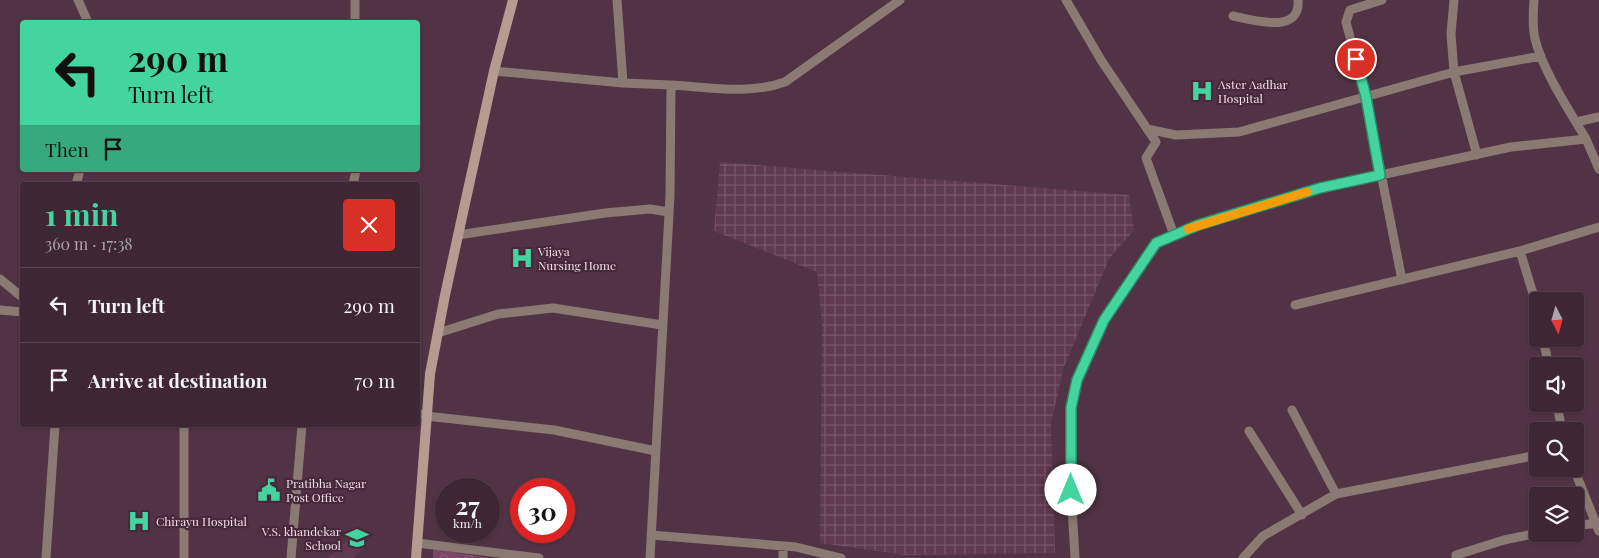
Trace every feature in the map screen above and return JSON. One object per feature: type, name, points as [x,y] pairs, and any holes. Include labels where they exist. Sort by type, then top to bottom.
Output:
[{"type":"street","points":[[78,0],[87,20]]},
{"type":"street","points":[[354,0],[355,20]]},
{"type":"street","points":[[416,558],[422,415],[458,235],[494,72],[513,0]]},
{"type":"street","points":[[617,0],[622,83]]},
{"type":"street","points":[[494,72],[622,83],[745,90],[772,86],[785,82],[900,0]]},
{"type":"street","points":[[1066,0],[1101,60],[1156,142],[1146,158],[1174,235]]},
{"type":"street","points":[[1233,16],[1270,24],[1287,21],[1294,16],[1299,8],[1298,0]]},
{"type":"street","points":[[1382,0],[1350,10],[1346,22],[1366,97],[1402,280]]},
{"type":"street","points":[[1454,0],[1451,34],[1454,72],[1477,155]]},
{"type":"street","points":[[1534,0],[1532,20],[1535,39],[1541,56],[1586,139],[1599,169]]},
{"type":"street","points":[[1147,129],[1176,135],[1239,132],[1454,72],[1541,56]]},
{"type":"street","points":[[650,558],[670,196],[671,85]]},
{"type":"street","points":[[1576,122],[1599,117]]},
{"type":"street","points":[[1075,558],[1071,490],[1071,408],[1077,380],[1104,320],[1156,243],[1198,225],[1320,188],[1511,147],[1586,139]]},
{"type":"street","points":[[458,235],[605,213],[650,209],[669,212]]},
{"type":"street","points":[[1295,305],[1520,251],[1599,228]]},
{"type":"street","points":[[1520,251],[1533,292]]},
{"type":"street","points":[[0,279],[20,295]]},
{"type":"street","points":[[438,333],[498,314],[553,308],[662,325]]},
{"type":"street","points":[[0,310],[20,312]]},
{"type":"street","points":[[1292,410],[1336,494]]},
{"type":"street","points":[[422,415],[554,430],[656,451]]},
{"type":"street","points":[[46,558],[54,427]]},
{"type":"street","points":[[184,427],[184,558]]},
{"type":"street","points":[[291,558],[302,427]]},
{"type":"street","points":[[1248,431],[1302,515]]},
{"type":"street","points":[[1243,558],[1263,536],[1336,494],[1529,457]]},
{"type":"street","points":[[1577,477],[1597,527],[1584,526]]},
{"type":"street","points":[[651,535],[796,547],[841,558]]},
{"type":"street","points":[[1456,558],[1456,555],[1490,544],[1529,535]]},
{"type":"street","points":[[417,543],[539,558]]},
{"type":"street","points":[[783,546],[783,558]]},
{"type":"shaded area","points":[[720,162],[1129,195],[1134,230],[1109,259],[1064,367],[1051,423],[1055,553],[905,555],[820,543],[822,324],[817,272],[714,231]]},
{"type":"shaded area","name":"V.S. khandekar School","points":[[358,531],[368,545],[353,558],[327,558]]},
{"type":"green space","points":[[433,549],[490,558],[433,558]]},
{"type":"slow traffic","points":[[1188,229],[1307,192]]},
{"type":"place","name":"Aster Aadhar Hospital","points":[[1202,91]]},
{"type":"place","name":"Vijaya Nursing Home","points":[[522,258]]},
{"type":"place","name":"Pratibha Nagar Post Office","points":[[269,490]]},
{"type":"place","name":"Chirayu Hospital","points":[[139,521]]},
{"type":"place","name":"V.S. khandekar School","points":[[357,538]]},
{"type":"route","points":[[1071,490],[1071,408],[1077,380],[1104,320],[1156,243],[1198,225],[1320,188],[1380,175],[1366,97],[1356,59]]}]
